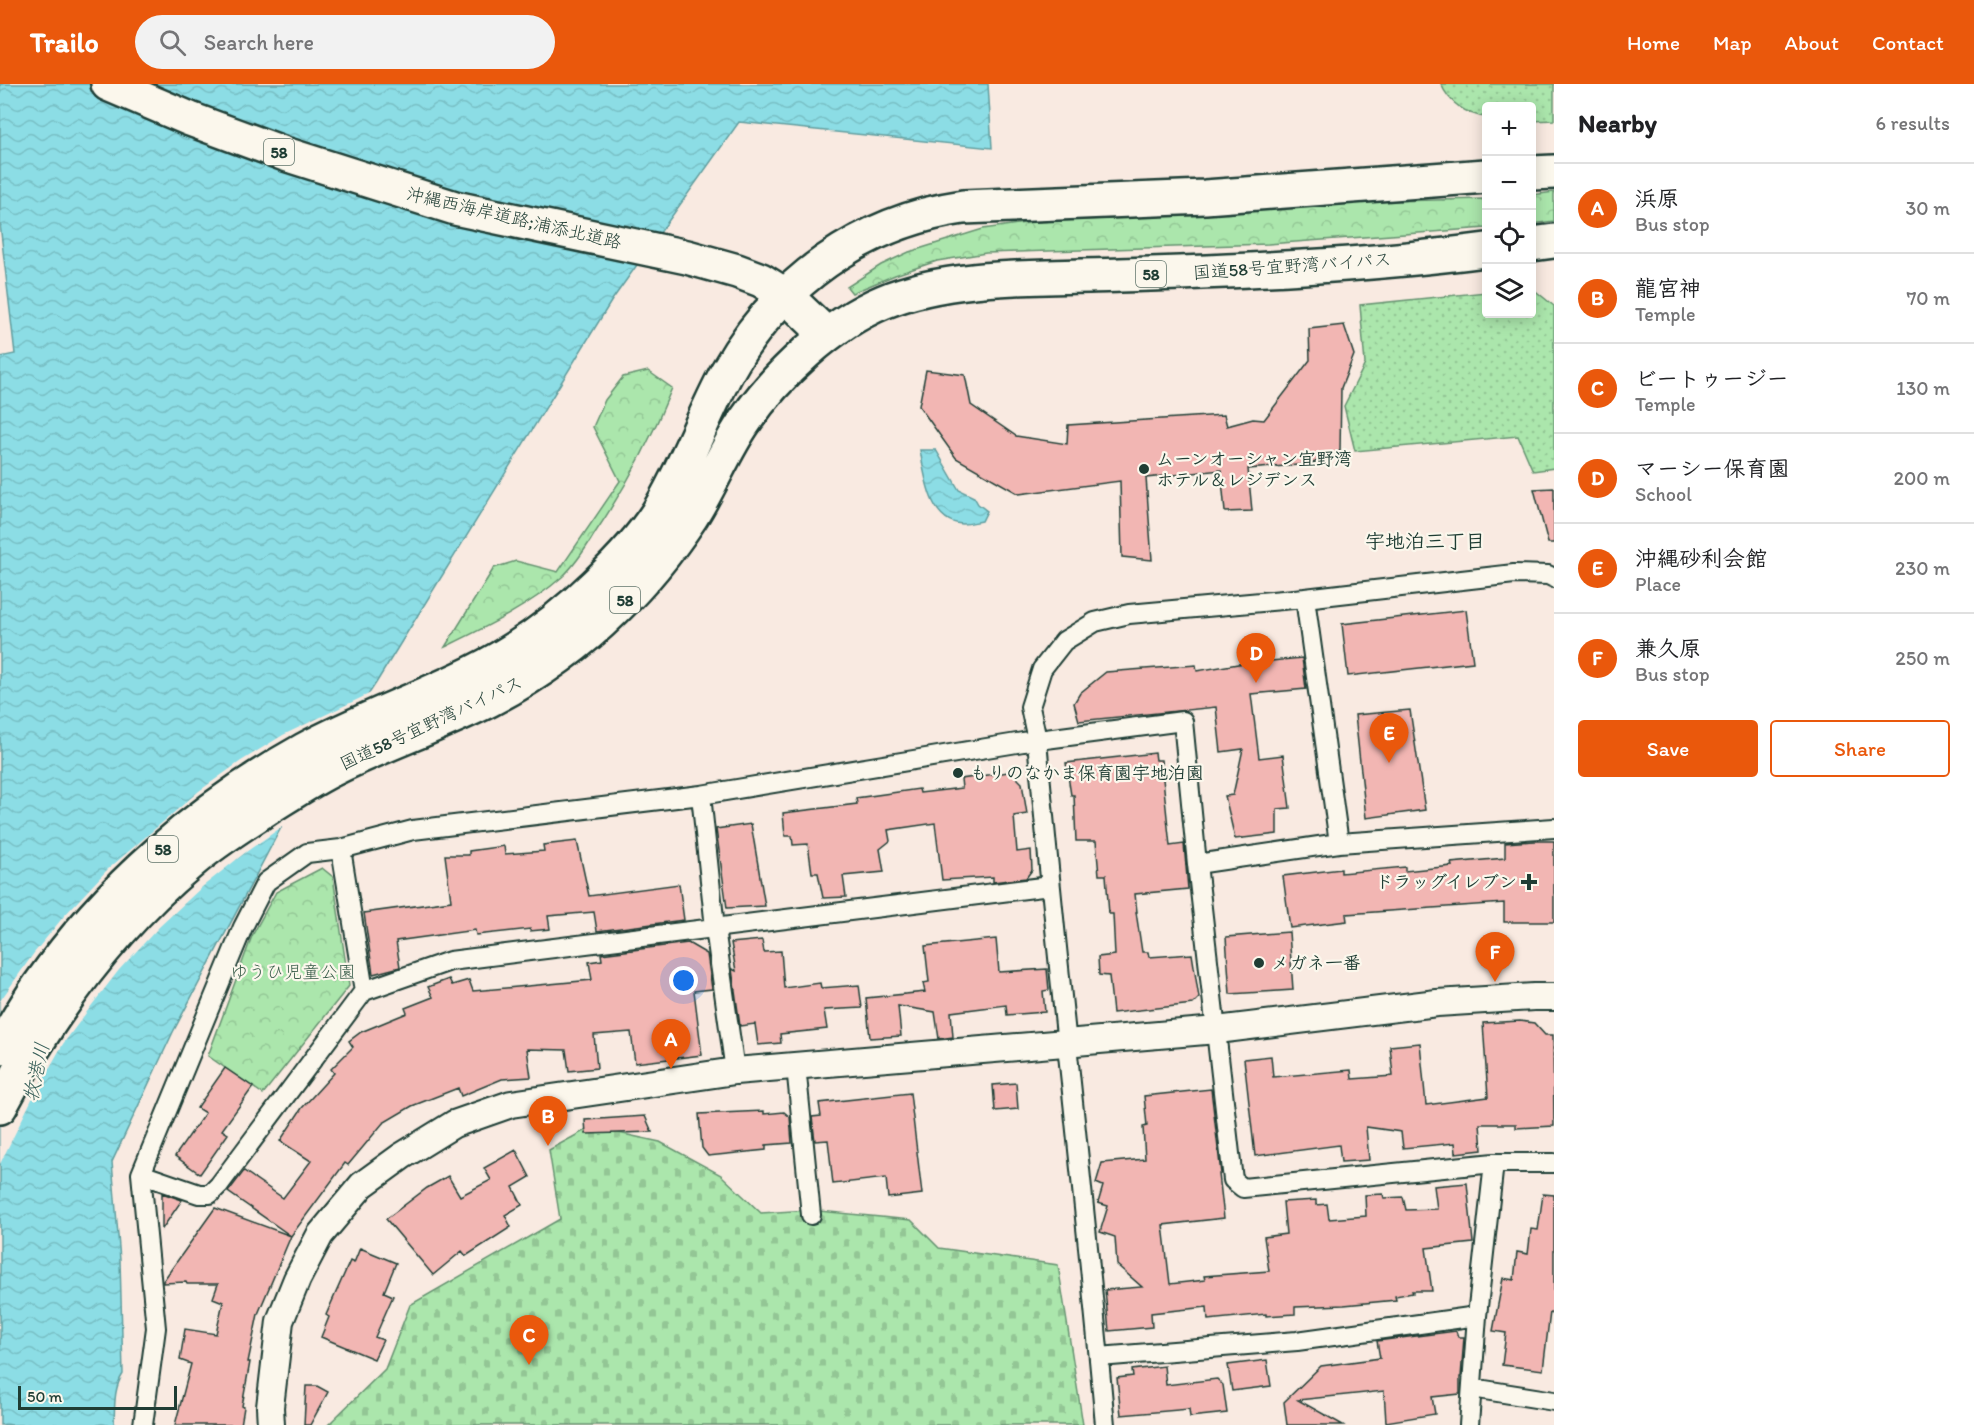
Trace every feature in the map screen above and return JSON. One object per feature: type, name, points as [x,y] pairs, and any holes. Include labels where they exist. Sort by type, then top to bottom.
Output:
[{"type":"highway","name":"沖縄西海岸道路;浦添北道路","points":[[108,84],[190,119],[285,154],[455,208],[687,256],[750,276],[785,295]]},
{"type":"highway","points":[[1536,173],[1554,172]]},
{"type":"highway","name":"国道58号宜野湾バイパス","points":[[0,1048],[39,987],[87,925],[126,884],[206,812],[249,782],[306,749],[474,672],[521,644],[564,612],[612,568],[656,515],[728,370],[756,328],[785,295],[834,255],[894,223],[941,210],[990,204],[1205,197],[1482,176]]},
{"type":"highway","points":[[1536,243],[1554,241]]},
{"type":"highway","name":"国道58号宜野湾バイパス","points":[[0,1107],[34,1045],[85,973],[153,897],[190,862],[226,834],[303,784],[509,689],[559,657],[600,624],[633,592],[673,543],[696,508],[736,435],[756,406],[826,335],[864,311],[885,301],[917,291],[960,283],[1292,268],[1482,251]]},
{"type":"highway","name":"58","points":[[785,295],[826,335]]},
{"type":"street","points":[[1105,1425],[1088,1234],[1066,1043],[1037,740],[1030,707],[1042,669],[1064,641],[1095,622],[1129,614],[1305,598],[1514,574],[1548,575],[1554,578]]},
{"type":"street","points":[[1305,598],[1339,843]]},
{"type":"street","points":[[143,1425],[156,1328],[141,1174],[243,927],[266,882],[307,853],[341,849],[413,830],[701,795],[1037,740],[1183,721],[1233,1180],[1243,1188],[1494,1163],[1554,1163]]},
{"type":"street","points":[[701,795],[715,928],[735,1071]]},
{"type":"street","points":[[1197,864],[1339,843],[1554,828]]},
{"type":"street","points":[[341,849],[364,991]]},
{"type":"street","points":[[141,1174],[199,1194],[210,1194],[364,991],[450,961],[1050,886]]},
{"type":"street","points":[[271,1425],[270,1407],[280,1321],[297,1279],[320,1235],[362,1185],[402,1156],[454,1124],[511,1104],[735,1071],[1217,1030],[1437,1003],[1534,996],[1554,997]]},
{"type":"street","points":[[796,1066],[811,1215]]},
{"type":"street","points":[[1469,1425],[1477,1316],[1494,1163]]},
{"type":"street","points":[[1099,1357],[1297,1341],[1477,1316]]},
{"type":"street","points":[[1472,1388],[1554,1401]]},
{"type":"green space","points":[[1441,84],[1554,84],[1554,120],[1536,121],[1536,102],[1482,102],[1482,116],[1479,116],[1459,107],[1444,91]]},
{"type":"green space","points":[[1554,192],[1554,221],[1536,223],[1536,194]]},
{"type":"green space","points":[[1482,199],[1482,228],[1268,244],[986,253],[937,261],[852,293],[847,287],[881,265],[909,252],[983,229],[1032,222],[1387,201]]},
{"type":"green space","points":[[1536,291],[1554,306],[1554,468],[1533,471],[1518,436],[1355,451],[1344,406],[1365,364],[1360,305],[1482,292],[1482,318],[1536,318]]},
{"type":"green space","points":[[648,371],[672,388],[637,463],[580,556],[562,577],[535,598],[445,647],[494,568],[516,561],[558,572],[620,481],[593,427],[605,400],[623,377]]},
{"type":"green space","name":"ゆうひ児童公園","points":[[322,868],[333,877],[349,986],[263,1094],[208,1056],[252,936],[276,892]]},
{"type":"green space","points":[[591,1127],[660,1142],[721,1175],[761,1213],[809,1210],[911,1220],[939,1248],[1058,1265],[1083,1425],[328,1425],[385,1369],[410,1305],[560,1219],[549,1150]]},
{"type":"water","name":"牧港川","points":[[0,84],[988,84],[992,148],[739,122],[612,300],[376,683],[284,822],[173,1032],[112,1162],[120,1260],[123,1374],[116,1392],[114,1425],[0,1425],[0,357],[15,354],[0,224]]},
{"type":"water","points":[[920,450],[936,450],[959,490],[974,497],[978,504],[987,511],[982,521],[963,524],[952,522],[943,516],[931,496]]},
{"type":"pier","points":[[373,692],[286,824],[202,887],[159,927],[119,970],[63,1044],[33,1097],[0,1164],[0,1001],[34,953],[64,916],[107,870],[199,791],[283,735]]},
{"type":"building","name":"ムーンオーシャン宜野湾 ホテル＆レジデンス","points":[[1344,325],[1354,355],[1341,388],[1340,451],[1311,464],[1248,469],[1252,511],[1225,512],[1221,470],[1146,478],[1152,560],[1122,557],[1120,481],[1019,494],[956,458],[919,406],[926,370],[965,375],[971,405],[1016,436],[1067,444],[1068,425],[1224,415],[1227,426],[1253,419],[1264,420],[1310,360],[1309,329]]},
{"type":"building","points":[[1554,488],[1554,543],[1548,543],[1534,489]]},
{"type":"building","points":[[1466,610],[1473,662],[1348,676],[1342,624]]},
{"type":"building","points":[[1302,658],[1306,689],[1251,694],[1259,758],[1283,755],[1290,808],[1277,809],[1277,834],[1235,839],[1225,796],[1233,795],[1243,749],[1221,752],[1216,707],[1079,721],[1074,703],[1080,693],[1106,672],[1196,665],[1197,671],[1238,664]]},
{"type":"building","points":[[1410,710],[1425,810],[1366,818],[1355,715]]},
{"type":"building","points":[[1155,753],[1156,760],[1161,760],[1170,846],[1184,844],[1188,889],[1135,894],[1142,952],[1148,952],[1149,957],[1192,954],[1199,998],[1193,1004],[1113,1013],[1109,976],[1099,975],[1098,957],[1115,955],[1113,914],[1109,914],[1106,875],[1099,875],[1096,841],[1076,841],[1074,795],[1071,795],[1066,763]]},
{"type":"building","points":[[1015,771],[1016,777],[1022,783],[1027,814],[1014,816],[1017,852],[1031,850],[1032,870],[1026,878],[993,882],[993,877],[942,880],[935,823],[888,830],[890,841],[880,849],[884,872],[843,876],[846,897],[823,898],[818,873],[812,873],[808,844],[793,845],[792,836],[785,836],[783,813],[857,804],[856,798],[919,789],[920,793],[962,788],[961,779]]},
{"type":"building","points":[[751,824],[765,906],[727,908],[716,829]]},
{"type":"building","points":[[577,841],[589,896],[679,884],[684,920],[597,931],[594,912],[548,916],[550,929],[476,935],[475,930],[396,941],[400,967],[373,974],[364,913],[451,901],[445,855],[469,855],[469,851],[504,846],[505,854],[544,851],[543,845]]},
{"type":"building","points":[[1554,841],[1554,922],[1504,922],[1504,903],[1346,914],[1347,921],[1290,928],[1283,876],[1341,869],[1341,873],[1405,867],[1405,871],[1452,866],[1451,863],[1505,858],[1505,843]]},
{"type":"building","name":"メガネ一番","points":[[1289,932],[1293,990],[1230,994],[1226,937]]},
{"type":"building","points":[[996,939],[999,972],[1047,969],[1049,990],[1043,991],[1045,1012],[1007,1015],[1006,1005],[951,1012],[953,1037],[939,1039],[935,1012],[898,1006],[901,1036],[870,1038],[866,998],[925,992],[923,983],[929,982],[925,946]]},
{"type":"building","points":[[762,940],[764,952],[781,951],[784,988],[820,983],[821,988],[859,985],[862,1008],[824,1010],[827,1029],[780,1034],[781,1043],[758,1045],[755,1024],[740,1026],[732,969],[736,971],[731,943]]},
{"type":"building","points":[[688,943],[707,954],[712,989],[694,991],[702,1055],[635,1063],[631,1032],[594,1035],[597,1068],[569,1071],[566,1050],[527,1049],[531,1077],[502,1079],[461,1096],[458,1088],[412,1106],[383,1123],[348,1165],[345,1163],[291,1236],[228,1192],[244,1171],[283,1198],[311,1161],[280,1141],[302,1108],[334,1073],[331,1069],[353,1047],[349,1041],[361,1032],[407,1013],[405,1008],[433,997],[428,987],[449,979],[452,985],[469,980],[473,991],[592,980],[589,962],[602,960],[601,954]]},
{"type":"building","points":[[1520,1021],[1534,1023],[1545,1035],[1553,1035],[1554,1126],[1516,1128],[1516,1124],[1480,1124],[1482,1150],[1456,1153],[1455,1143],[1403,1148],[1401,1132],[1366,1127],[1369,1160],[1341,1162],[1339,1145],[1255,1156],[1244,1059],[1271,1056],[1273,1077],[1351,1070],[1352,1079],[1393,1076],[1390,1046],[1420,1043],[1426,1105],[1488,1097],[1483,1023]]},
{"type":"building","points":[[225,1068],[253,1087],[222,1130],[228,1134],[200,1174],[175,1156],[205,1113],[197,1108]]},
{"type":"building","points":[[1016,1083],[1018,1109],[995,1111],[993,1085]]},
{"type":"building","points":[[1211,1089],[1224,1218],[1163,1225],[1170,1284],[1205,1280],[1204,1276],[1269,1271],[1264,1237],[1286,1234],[1283,1202],[1316,1200],[1316,1205],[1327,1204],[1329,1219],[1366,1216],[1365,1195],[1383,1194],[1384,1198],[1403,1197],[1406,1210],[1437,1209],[1434,1186],[1467,1183],[1473,1243],[1426,1248],[1432,1291],[1412,1291],[1413,1293],[1395,1296],[1396,1300],[1295,1307],[1295,1314],[1266,1316],[1266,1314],[1208,1320],[1207,1307],[1151,1313],[1152,1327],[1109,1331],[1105,1290],[1142,1287],[1117,1265],[1115,1237],[1100,1232],[1108,1206],[1098,1203],[1103,1186],[1096,1183],[1102,1163],[1145,1159],[1143,1127],[1147,1126],[1144,1096]]},
{"type":"building","points":[[910,1093],[922,1194],[888,1198],[886,1178],[833,1184],[828,1140],[815,1141],[812,1117],[821,1116],[819,1103]]},
{"type":"building","points":[[764,1111],[764,1114],[784,1112],[790,1117],[792,1143],[766,1145],[766,1150],[708,1156],[702,1148],[699,1114]]},
{"type":"building","points":[[645,1116],[652,1132],[586,1134],[585,1120]]},
{"type":"building","points":[[516,1150],[530,1177],[513,1187],[522,1205],[505,1215],[511,1227],[466,1256],[462,1251],[433,1275],[386,1219],[427,1188],[448,1176],[460,1196],[491,1180],[484,1168]]},
{"type":"building","points":[[162,1193],[182,1200],[162,1229]]},
{"type":"building","points":[[1543,1194],[1554,1195],[1554,1313],[1550,1312],[1543,1370],[1502,1365],[1506,1333],[1493,1331],[1503,1278],[1514,1280],[1517,1252],[1528,1254],[1531,1229],[1538,1230]]},
{"type":"building","points":[[215,1208],[291,1236],[258,1314],[248,1362],[250,1362],[241,1425],[175,1425],[191,1364],[180,1360],[185,1329],[216,1334],[223,1302],[213,1298],[218,1284],[163,1283],[163,1281]]},
{"type":"building","points":[[360,1248],[396,1263],[384,1292],[393,1296],[375,1337],[383,1340],[374,1359],[321,1337],[329,1317],[326,1315],[350,1261],[354,1263]]},
{"type":"building","points":[[1456,1331],[1458,1337],[1464,1337],[1460,1394],[1432,1397],[1435,1414],[1386,1422],[1384,1391],[1298,1400],[1343,1425],[1287,1425],[1284,1402],[1321,1366],[1380,1358],[1377,1341]]},
{"type":"building","points":[[1267,1360],[1271,1386],[1232,1391],[1228,1365]]},
{"type":"building","points":[[1164,1366],[1166,1385],[1217,1379],[1223,1385],[1227,1413],[1190,1417],[1189,1409],[1121,1415],[1117,1378],[1133,1376],[1132,1370]]},
{"type":"building","points":[[306,1386],[317,1386],[328,1392],[310,1425],[304,1425]]},
{"type":"place","name":"ムーンオーシャン宜野湾 ホテル＆レジデンス","points":[[1144,469]]},
{"type":"place","name":"マーシー保育園","points":[[1256,683]]},
{"type":"place","name":"沖縄砂利会館","points":[[1389,763]]},
{"type":"place","name":"もりのなかま保育園宇地泊園","points":[[958,773]]},
{"type":"place","name":"ドラッグイレブン","points":[[1529,882]]},
{"type":"place","name":"メガネ一番","points":[[1259,963]]},
{"type":"place","name":"兼久原","points":[[1495,982]]},
{"type":"place","name":"浜原","points":[[671,1069]]},
{"type":"place","name":"龍宮神","points":[[548,1146]]},
{"type":"place","name":"ビートゥージー","points":[[529,1365]]},
{"type":"district","name":"宇地泊三丁目","points":[[1425,541]]}]
